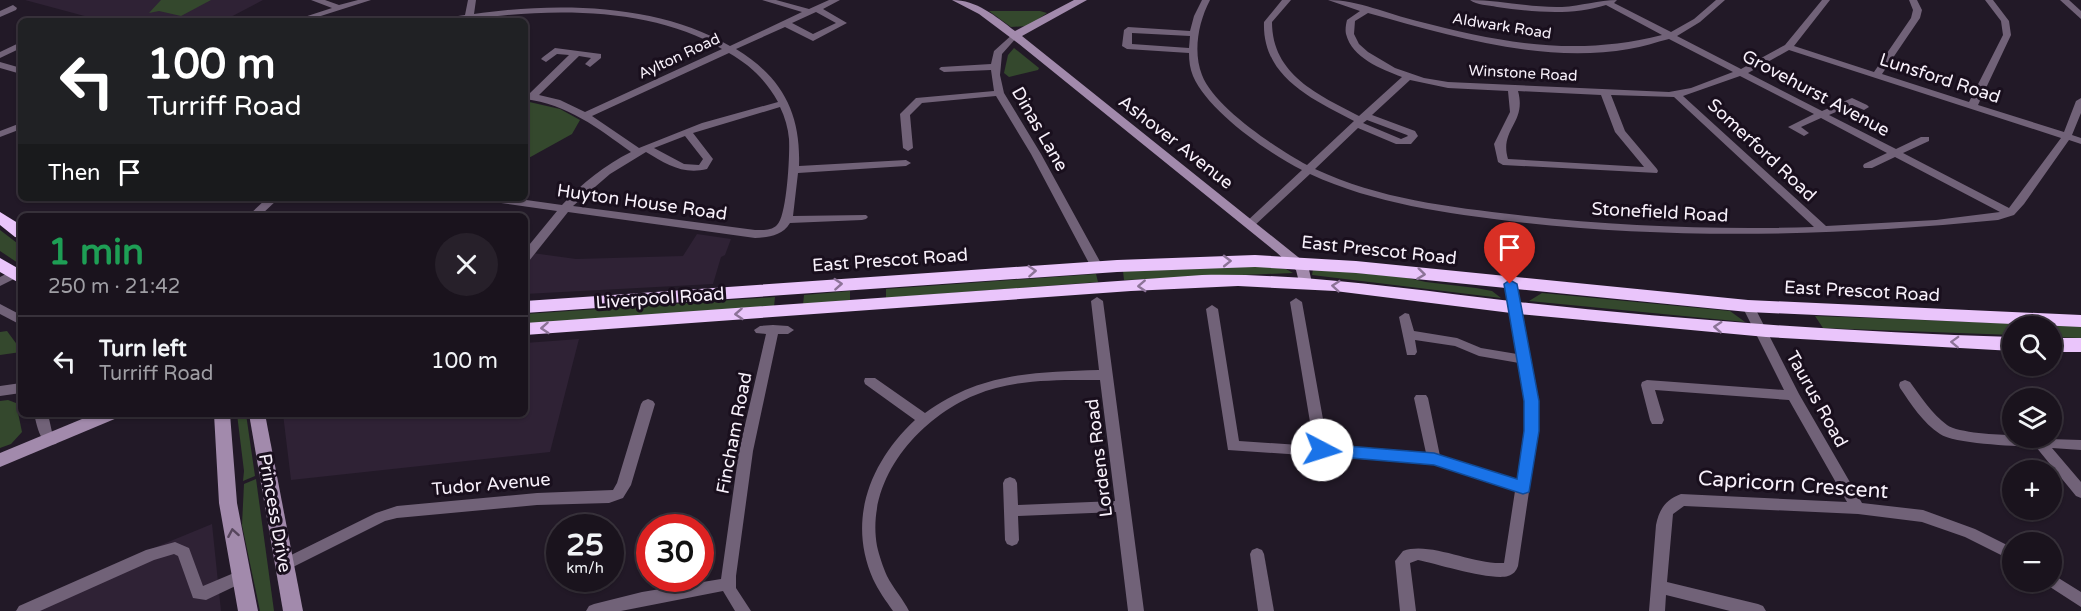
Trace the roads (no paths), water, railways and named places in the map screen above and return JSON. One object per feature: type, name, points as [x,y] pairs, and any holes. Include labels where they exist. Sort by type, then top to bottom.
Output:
[{"type":"highway","points":[[0,217],[18,232]]},
{"type":"highway","name":"East Prescot Road","points":[[779,288],[1209,261],[1296,262],[1748,306],[2081,321]]},
{"type":"highway","points":[[868,282],[869,304],[1208,282],[1305,283],[1514,307],[1760,330],[2002,344]]},
{"type":"highway","name":"Liverpool Road","points":[[528,307],[779,288]]},
{"type":"highway","name":"Liverpool Road","points":[[528,329],[869,304]]},
{"type":"highway","points":[[2062,345],[2081,345]]},
{"type":"street","points":[[315,0],[337,8]]},
{"type":"street","points":[[305,18],[367,0]]},
{"type":"street","points":[[469,18],[472,0]]},
{"type":"street","points":[[766,0],[814,10],[843,23],[813,38],[785,23]]},
{"type":"street","name":"Aylton Road","points":[[586,115],[836,0]]},
{"type":"street","points":[[957,0],[983,12],[1014,36]]},
{"type":"street","points":[[944,69],[995,66],[997,53],[1014,36],[1082,0]]},
{"type":"street","name":"Stonefield Road","points":[[1206,0],[1200,10],[1195,34],[1196,73],[1211,97],[1264,143],[1309,170],[1346,185],[1398,200],[1522,219],[1684,231],[1824,230],[1989,218],[2012,212]]},
{"type":"street","points":[[1287,0],[1268,22],[1269,45],[1282,69],[1307,92],[1361,120]]},
{"type":"street","name":"Aldwark Road","points":[[1332,0],[1471,37],[1537,47],[1607,47],[1671,36]]},
{"type":"street","points":[[1476,0],[1553,9],[1585,8],[1611,1]]},
{"type":"street","points":[[1671,36],[1687,27],[1721,0]]},
{"type":"street","points":[[1788,47],[1827,0]]},
{"type":"street","points":[[1877,75],[1888,55],[1915,18],[1917,7],[1913,0]]},
{"type":"street","points":[[1971,106],[2007,35],[2005,21],[1989,0]]},
{"type":"street","points":[[2064,0],[2080,15]]},
{"type":"street","name":"Grovehurst Avenue","points":[[1611,1],[1739,72],[2012,212]]},
{"type":"street","points":[[0,14],[13,8]]},
{"type":"street","name":"Winstone Road","points":[[1367,10],[1351,20],[1350,34],[1361,50],[1407,77],[1440,84],[1677,95],[1739,72],[1788,47]]},
{"type":"street","points":[[478,18],[544,11],[618,14],[680,27],[730,49],[767,78],[784,103],[794,138],[787,220],[862,217]]},
{"type":"street","points":[[1195,34],[1128,30],[1127,46],[1195,51]]},
{"type":"street","name":"Ashover Avenue","points":[[1014,36],[1296,262],[1303,268],[1305,283]]},
{"type":"street","points":[[0,55],[18,46]]},
{"type":"street","name":"Lunsford Road","points":[[1788,47],[2081,141]]},
{"type":"street","points":[[546,59],[555,51],[598,56],[590,64]]},
{"type":"street","points":[[529,96],[577,53]]},
{"type":"street","points":[[0,65],[18,70]]},
{"type":"street","name":"Dinas Lane","points":[[995,66],[999,93],[1036,154],[1097,267]]},
{"type":"street","points":[[1250,224],[1407,77]]},
{"type":"street","points":[[1512,88],[1517,102],[1514,116],[1500,142],[1503,162],[1653,171],[1620,132],[1605,92]]},
{"type":"street","points":[[908,147],[905,114],[919,100],[999,93]]},
{"type":"street","name":"Somerford Road","points":[[1677,95],[1824,230]]},
{"type":"street","points":[[529,96],[563,105],[586,115],[643,151],[684,169],[703,167],[708,159],[688,133]]},
{"type":"street","points":[[1804,133],[1793,127],[1852,101],[1864,107]]},
{"type":"street","points":[[2012,212],[2067,136],[2081,101]]},
{"type":"street","points":[[528,254],[565,208],[591,183],[643,151],[688,133],[784,103]]},
{"type":"street","points":[[1,133],[18,127]]},
{"type":"street","points":[[1868,166],[1925,139]]},
{"type":"street","points":[[792,170],[900,160]]},
{"type":"street","points":[[256,213],[270,201]]},
{"type":"street","name":"Huyton House Road","points":[[510,201],[755,234],[778,230],[787,220]]},
{"type":"street","points":[[1408,611],[1402,561],[1408,555],[1418,554],[1488,569],[1506,570],[1511,566],[1532,421],[1532,401],[1510,284]]},
{"type":"street","name":"Lordens Road","points":[[1096,301],[1136,611]]},
{"type":"street","points":[[1296,302],[1322,450]]},
{"type":"street","name":"Taurus Road","points":[[1748,306],[1793,395],[1858,508]]},
{"type":"street","points":[[0,308],[18,319]]},
{"type":"street","points":[[1212,309],[1233,446],[1434,459],[1523,488]]},
{"type":"street","points":[[1405,317],[1412,352]]},
{"type":"street","name":"Fincham Road","points":[[728,584],[746,452],[774,330]]},
{"type":"street","points":[[1409,336],[1457,342],[1479,352],[1525,360]]},
{"type":"street","points":[[901,611],[882,583],[875,564],[869,534],[869,508],[878,479],[888,459],[905,436],[923,419],[950,401],[996,383],[1034,377],[1107,375]]},
{"type":"street","points":[[870,381],[923,419]]},
{"type":"street","points":[[1657,420],[1647,385],[1793,395]]},
{"type":"street","points":[[1905,385],[1922,409],[1945,431],[2002,440]]},
{"type":"street","points":[[0,391],[18,388]]},
{"type":"street","points":[[1421,398],[1434,459]]},
{"type":"street","name":"Tudor Avenue","points":[[284,565],[381,517],[397,512],[537,499],[609,497],[618,494],[624,485],[648,404]]},
{"type":"street","points":[[42,417],[46,433],[51,440]]},
{"type":"street","points":[[222,417],[228,503],[248,611]]},
{"type":"street","name":"Princess Drive","points":[[258,417],[293,611]]},
{"type":"street","points":[[0,460],[51,440],[97,418]]},
{"type":"street","points":[[2062,444],[2081,445]]},
{"type":"street","points":[[2044,448],[2081,492]]},
{"type":"street","points":[[1010,483],[1012,540]]},
{"type":"street","name":"Capricorn Crescent","points":[[1658,611],[1663,525],[1666,511],[1681,500],[1858,508],[1923,516],[1970,533],[2002,549]]},
{"type":"street","points":[[1011,511],[1123,506]]},
{"type":"street","points":[[24,611],[151,554],[175,548],[184,552],[198,592],[206,593],[241,576]]},
{"type":"street","points":[[1257,554],[1266,611]]},
{"type":"street","points":[[594,611],[642,599],[728,584],[743,611]]},
{"type":"street","points":[[1659,587],[1758,611]]},
{"type":"street","points":[[2062,587],[2081,600]]}]
